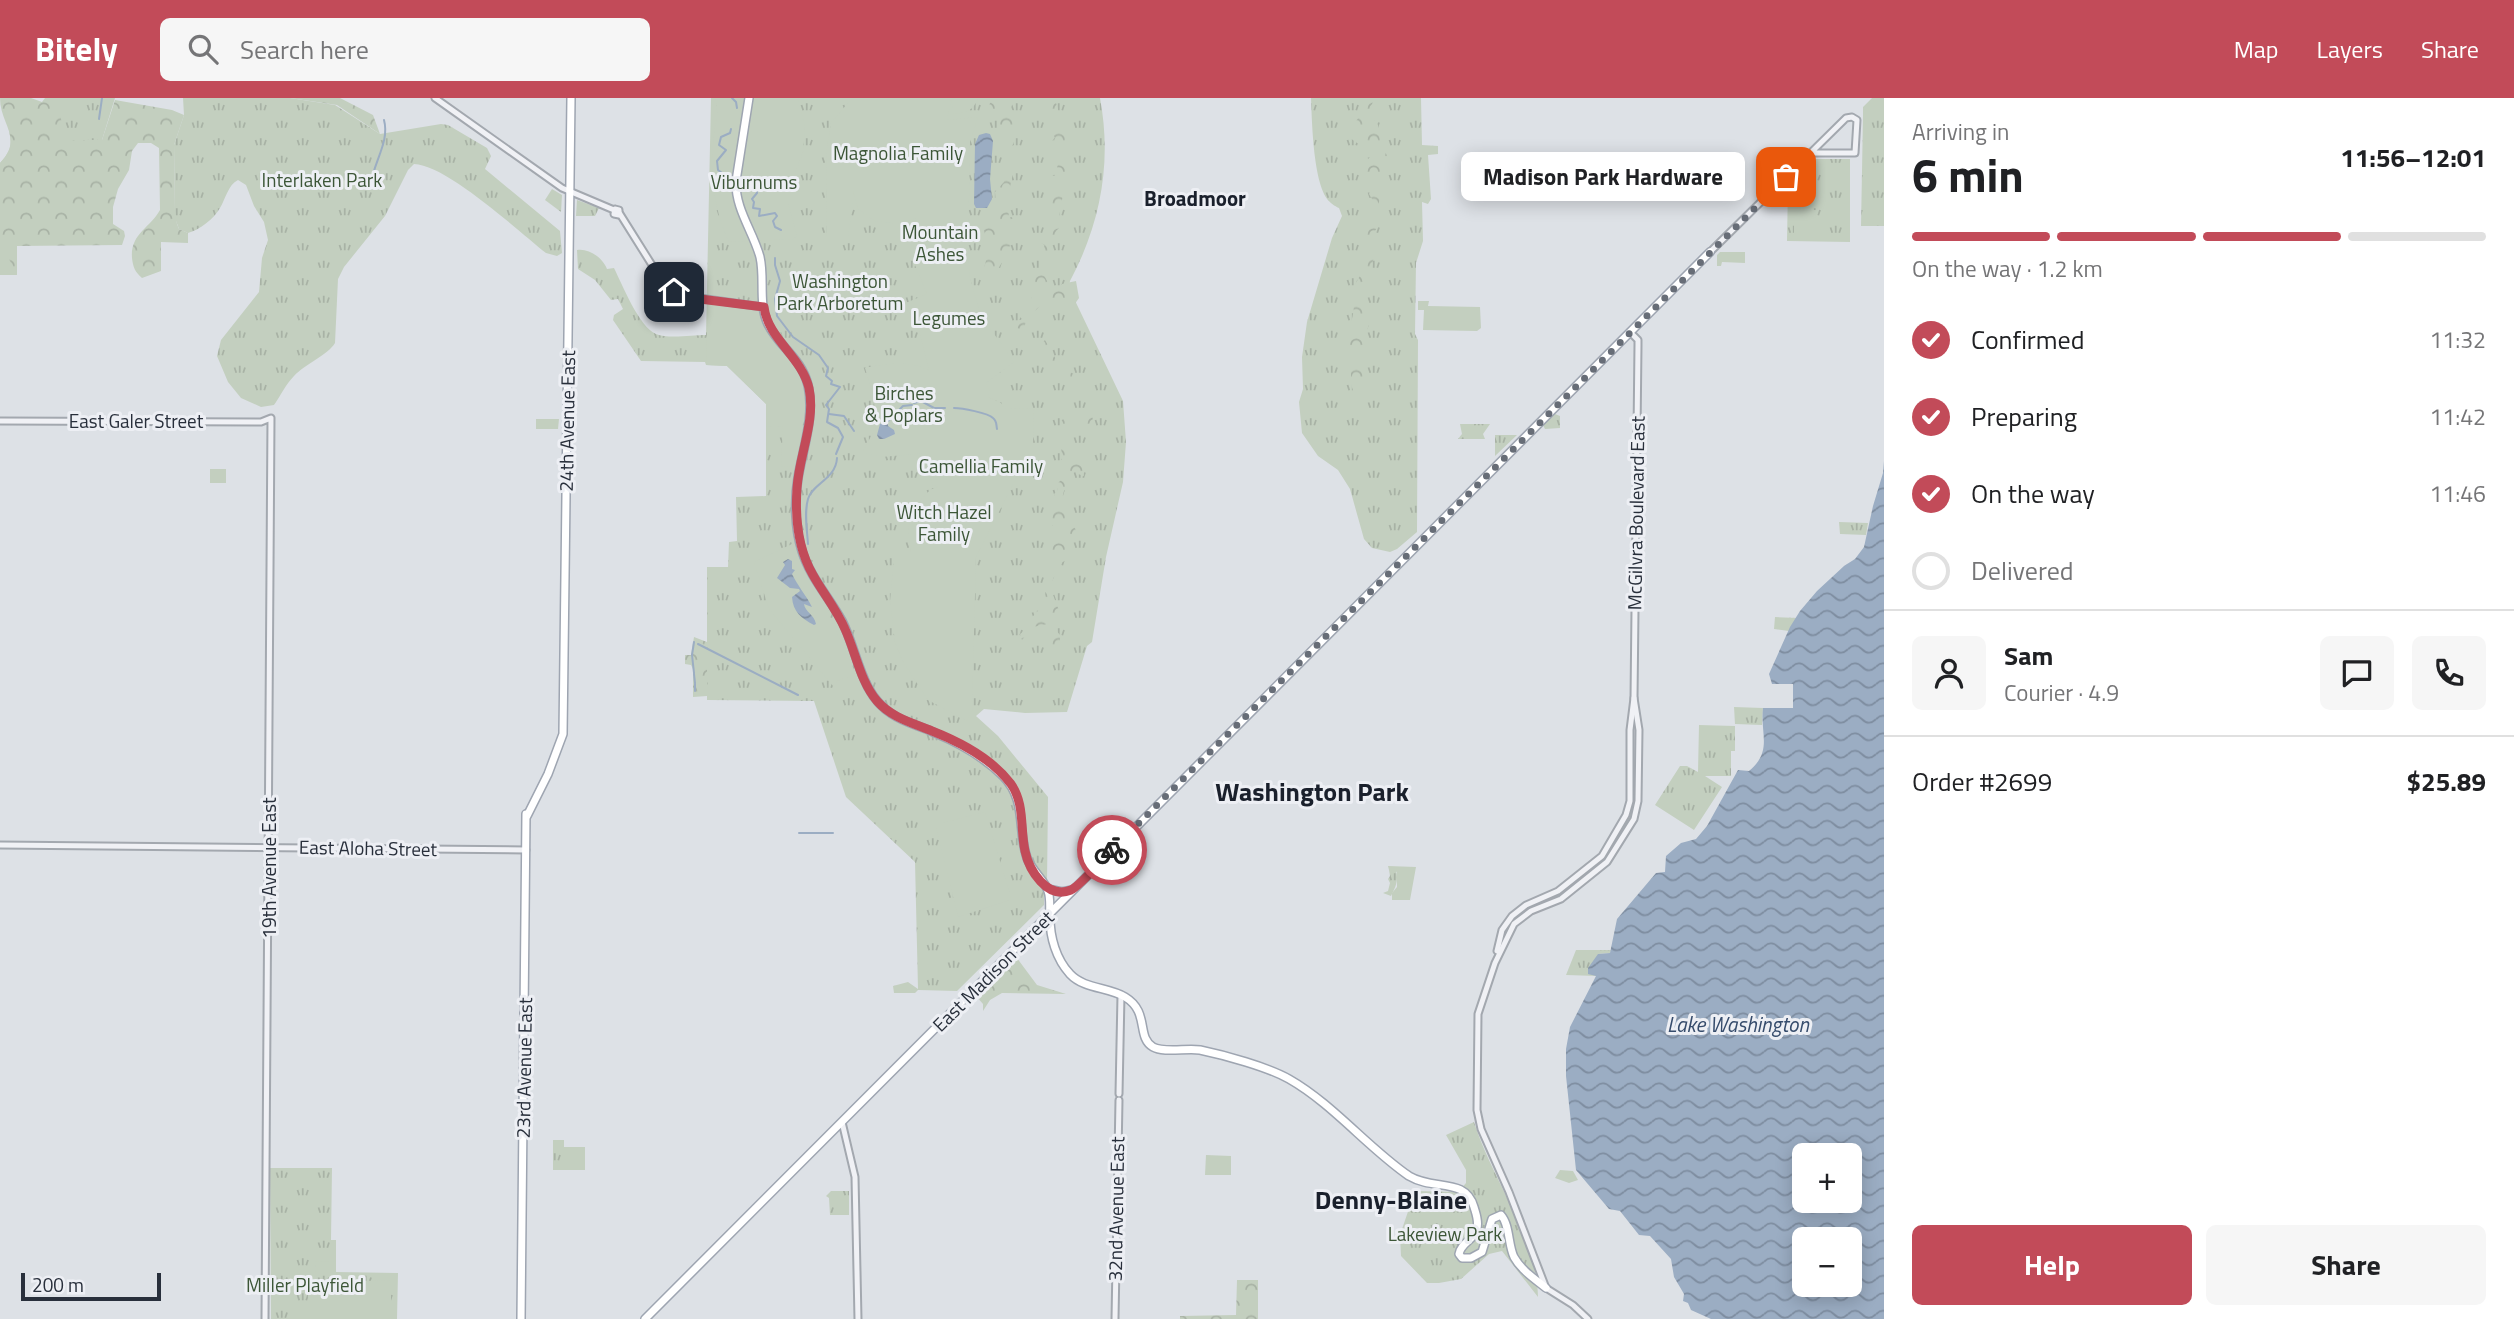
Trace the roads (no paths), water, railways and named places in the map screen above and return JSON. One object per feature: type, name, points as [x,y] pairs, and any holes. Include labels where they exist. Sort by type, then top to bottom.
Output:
[{"type":"main road","name":"24th Avenue East","points":[[561,744],[571,98]]},
{"type":"main road","points":[[749,98],[735,189],[760,259],[764,307],[771,329],[800,366],[810,394],[810,417],[797,494],[799,534],[806,562],[840,618],[866,685],[879,703],[896,716],[966,748],[995,768],[1012,785],[1021,809],[1027,857],[1035,874],[1048,889],[1062,892],[1072,890]]},
{"type":"main road","name":"East Madison Street","points":[[645,1319],[1710,252]]},
{"type":"main road","name":"23rd Avenue East","points":[[521,1319],[527,816],[531,800],[561,744]]},
{"type":"main road","points":[[1048,889],[1051,936],[1069,973],[1089,985],[1121,995],[1139,1008],[1145,1037],[1154,1047],[1198,1050],[1285,1077],[1300,1086],[1409,1176],[1430,1185],[1460,1188],[1471,1198],[1478,1224],[1475,1234],[1461,1248],[1459,1254],[1462,1258],[1471,1258],[1482,1252],[1492,1219],[1503,1216],[1516,1261],[1546,1289]]},
{"type":"main road","points":[[1031,932],[1051,936]]},
{"type":"street","points":[[435,98],[570,192],[617,212],[657,273],[678,295],[764,307]]},
{"type":"street","name":"East Madison Street","points":[[1710,252],[1846,118],[1857,120],[1856,153],[1823,153]]},
{"type":"street","points":[[1805,157],[1823,153],[1819,143]]},
{"type":"street","name":"McGilvra Boulevard East","points":[[1546,1289],[1510,1192],[1481,1129],[1478,1116],[1478,1014],[1500,936],[1512,916],[1527,905],[1558,891],[1608,849],[1629,808],[1630,730],[1634,698],[1638,340],[1630,332]]},
{"type":"street","name":"East Galer Street","points":[[0,421],[261,422],[271,418]]},
{"type":"street","name":"19th Avenue East","points":[[265,1319],[271,418]]},
{"type":"street","name":"McGilvra Boulevard East","points":[[1494,963],[1510,930],[1519,919],[1561,899],[1614,853],[1637,810],[1639,730],[1634,698]]},
{"type":"street","points":[[1630,730],[1639,730]]},
{"type":"street","name":"East Aloha Street","points":[[0,845],[526,850]]},
{"type":"street","name":"32nd Avenue East","points":[[1115,1319],[1121,995]]},
{"type":"street","points":[[842,1122],[856,1177],[858,1319]]},
{"type":"street","points":[[1546,1289],[1573,1305],[1588,1319]]},
{"type":"water","points":[[990,134],[993,141],[990,179],[992,199],[987,208],[976,208],[975,144],[979,135]]},
{"type":"water","points":[[888,421],[888,426],[895,434],[879,439],[877,435],[880,424]]},
{"type":"water","name":"Lake Washington","points":[[1884,461],[1884,1319],[1711,1319],[1691,1310],[1688,1303],[1683,1301],[1684,1294],[1674,1277],[1671,1259],[1650,1236],[1639,1235],[1620,1211],[1609,1209],[1576,1170],[1566,1076],[1566,1049],[1570,1027],[1596,976],[1588,974],[1588,968],[1598,954],[1610,953],[1617,919],[1656,873],[1665,872],[1666,856],[1681,843],[1696,839],[1707,826],[1738,770],[1749,771],[1761,756],[1764,742],[1763,708],[1793,708],[1793,684],[1772,684],[1769,674],[1800,611],[1817,591],[1855,559],[1864,547]]},
{"type":"water","points":[[788,559],[792,561],[792,569],[795,570],[792,574],[812,607],[804,604],[815,621],[814,625],[794,607],[792,597],[799,589],[790,588],[777,578],[785,565],[783,562]]},
{"type":"waterway","points":[[99,119],[102,98]]},
{"type":"waterway","points":[[732,98],[737,108]]},
{"type":"waterway","points":[[371,184],[385,136],[384,120]]},
{"type":"waterway","points":[[729,178],[718,170],[717,161],[726,150],[719,145],[721,137],[730,133],[731,129]]},
{"type":"waterway","points":[[741,181],[748,183],[758,180],[762,183],[762,187],[757,189],[752,199],[753,208],[760,209],[759,216],[775,213],[775,227],[781,230]]},
{"type":"waterway","points":[[775,258],[780,281],[775,299],[777,316],[793,337],[819,355],[828,368],[826,376],[832,381],[831,384],[840,387],[826,405],[829,409],[827,422],[838,428],[843,437],[836,454]]},
{"type":"waterway","points":[[914,403],[921,401],[934,408],[945,408]]},
{"type":"waterway","points":[[888,421],[903,406],[912,405]]},
{"type":"waterway","points":[[954,408],[990,416],[995,420],[997,429]]},
{"type":"waterway","points":[[829,414],[844,416],[854,431]]},
{"type":"waterway","points":[[808,544],[808,499],[814,489],[833,471],[837,458]]},
{"type":"waterway","points":[[694,642],[694,673]]},
{"type":"waterway","points":[[698,644],[798,695]]},
{"type":"waterway","points":[[694,674],[695,683]]},
{"type":"waterway","points":[[695,684],[695,691]]},
{"type":"waterway","points":[[799,833],[833,833]]},
{"type":"place","name":"Madison Park Hardware","points":[[1786,177]]},
{"type":"district","name":"Broadmoor","points":[[1195,199]]},
{"type":"district","name":"Washington Park","points":[[1312,792]]},
{"type":"district","name":"Denny-Blaine","points":[[1391,1200]]},
{"type":"park label","name":"Magnolia Family","points":[[898,153]]},
{"type":"park label","name":"Interlaken Park","points":[[322,180]]},
{"type":"park label","name":"Viburnums","points":[[754,182]]},
{"type":"park label","name":"Mountain Ashes","points":[[940,243]]},
{"type":"park label","name":"Washington Park Arboretum","points":[[840,292]]},
{"type":"park label","name":"Legumes","points":[[949,318]]},
{"type":"park label","name":"Birches & Poplars","points":[[904,404]]},
{"type":"park label","name":"Camellia Family","points":[[981,466]]},
{"type":"park label","name":"Witch Hazel Family","points":[[944,523]]},
{"type":"park label","name":"Lakeview Park","points":[[1445,1234]]},
{"type":"park label","name":"Miller Playfield","points":[[305,1285]]}]
